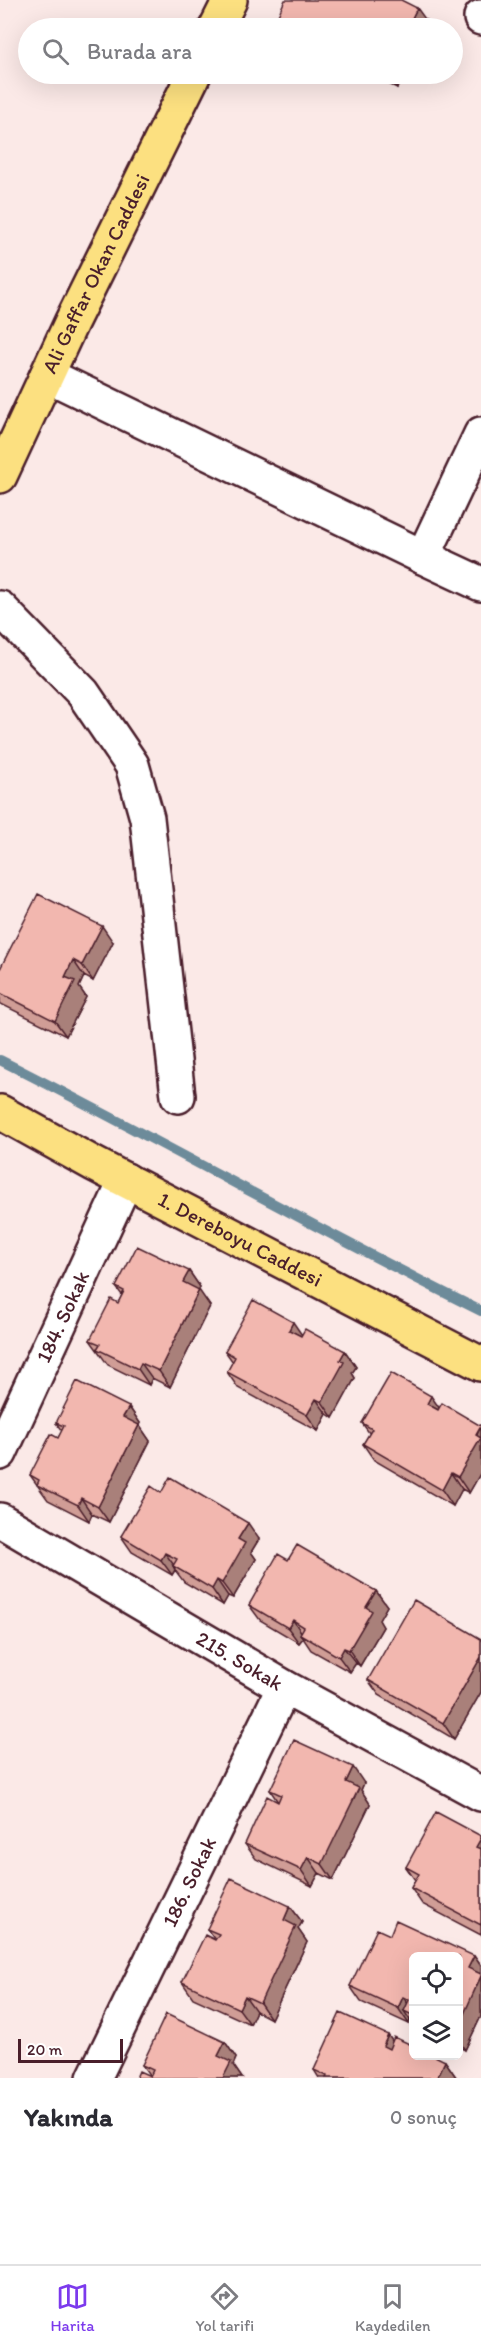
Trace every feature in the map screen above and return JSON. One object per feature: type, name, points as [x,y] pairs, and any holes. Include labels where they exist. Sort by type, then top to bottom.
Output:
[{"type":"main road","points":[[221,18],[230,0]]},
{"type":"main road","name":"Ali Gaffar Okan Caddesi","points":[[0,476],[189,84]]},
{"type":"main road","name":"1. Dereboyu Caddesi","points":[[0,1112],[481,1364]]},
{"type":"street","points":[[47,375],[481,584]]},
{"type":"street","points":[[423,557],[481,434]]},
{"type":"street","points":[[0,608],[83,693],[132,765],[147,818],[178,1096]]},
{"type":"street","name":"184. Sokak","points":[[0,1453],[126,1180]]},
{"type":"street","name":"215. Sokak","points":[[0,1520],[284,1687],[481,1794]]},
{"type":"street","name":"186. Sokak","points":[[94,2078],[284,1687]]},
{"type":"building","points":[[285,0],[401,0],[417,8],[412,18],[277,18]]},
{"type":"building","points":[[38,894],[102,926],[82,965],[73,960],[65,977],[75,981],[55,1021],[0,993],[0,969]]},
{"type":"building","points":[[137,1246],[189,1271],[183,1282],[199,1290],[159,1371],[141,1363],[138,1369],[97,1349],[100,1344],[90,1340],[111,1299],[118,1303],[124,1291],[116,1287]]},
{"type":"building","points":[[253,1300],[293,1322],[289,1330],[301,1336],[305,1329],[345,1351],[340,1360],[344,1362],[322,1402],[316,1399],[307,1415],[227,1372],[235,1357],[225,1351]]},
{"type":"building","points":[[391,1373],[431,1396],[427,1404],[438,1410],[442,1403],[481,1426],[476,1435],[481,1438],[458,1477],[451,1473],[442,1490],[363,1444],[372,1429],[362,1423]]},
{"type":"building","points":[[77,1381],[129,1407],[123,1417],[139,1425],[98,1507],[81,1498],[78,1505],[37,1485],[39,1480],[30,1475],[51,1434],[58,1438],[64,1426],[56,1423]]},
{"type":"building","points":[[170,1477],[248,1523],[238,1539],[245,1543],[222,1583],[217,1580],[212,1589],[173,1566],[177,1559],[165,1553],[161,1560],[121,1536],[151,1486],[161,1493]]},
{"type":"building","points":[[297,1545],[376,1591],[366,1607],[372,1611],[349,1650],[344,1648],[339,1657],[300,1634],[304,1627],[293,1620],[288,1628],[249,1605],[278,1554],[288,1560]]},
{"type":"building","points":[[414,1600],[481,1639],[481,1657],[443,1723],[368,1680]]},
{"type":"building","points":[[294,1740],[353,1767],[346,1782],[359,1788],[322,1864],[308,1857],[301,1870],[245,1844],[267,1796],[278,1802],[281,1795],[270,1790]]},
{"type":"building","points":[[436,1812],[481,1836],[476,1847],[481,1849],[481,1925],[411,1888],[419,1874],[406,1867]]},
{"type":"building","points":[[231,1878],[290,1906],[284,1920],[296,1926],[260,2003],[245,1996],[239,2009],[182,1982],[205,1935],[215,1940],[219,1934],[207,1929]]},
{"type":"building","points":[[396,1920],[474,1956],[468,1968],[481,1976],[463,2016],[463,1952],[409,1952],[409,2000],[403,1997],[398,2008],[350,1986],[377,1929],[390,1935]]},
{"type":"building","points":[[409,2000],[409,2014],[404,2011]]},
{"type":"building","points":[[340,2013],[388,2035],[383,2046],[389,2049],[394,2037],[409,2044],[409,2060],[445,2061],[437,2078],[326,2078],[327,2076],[314,2070]]},
{"type":"building","points":[[166,2014],[225,2042],[218,2056],[231,2062],[223,2078],[136,2078],[139,2071],[150,2076],[153,2070],[142,2065]]},
{"type":"waterway","points":[[0,1060],[481,1311]]}]
